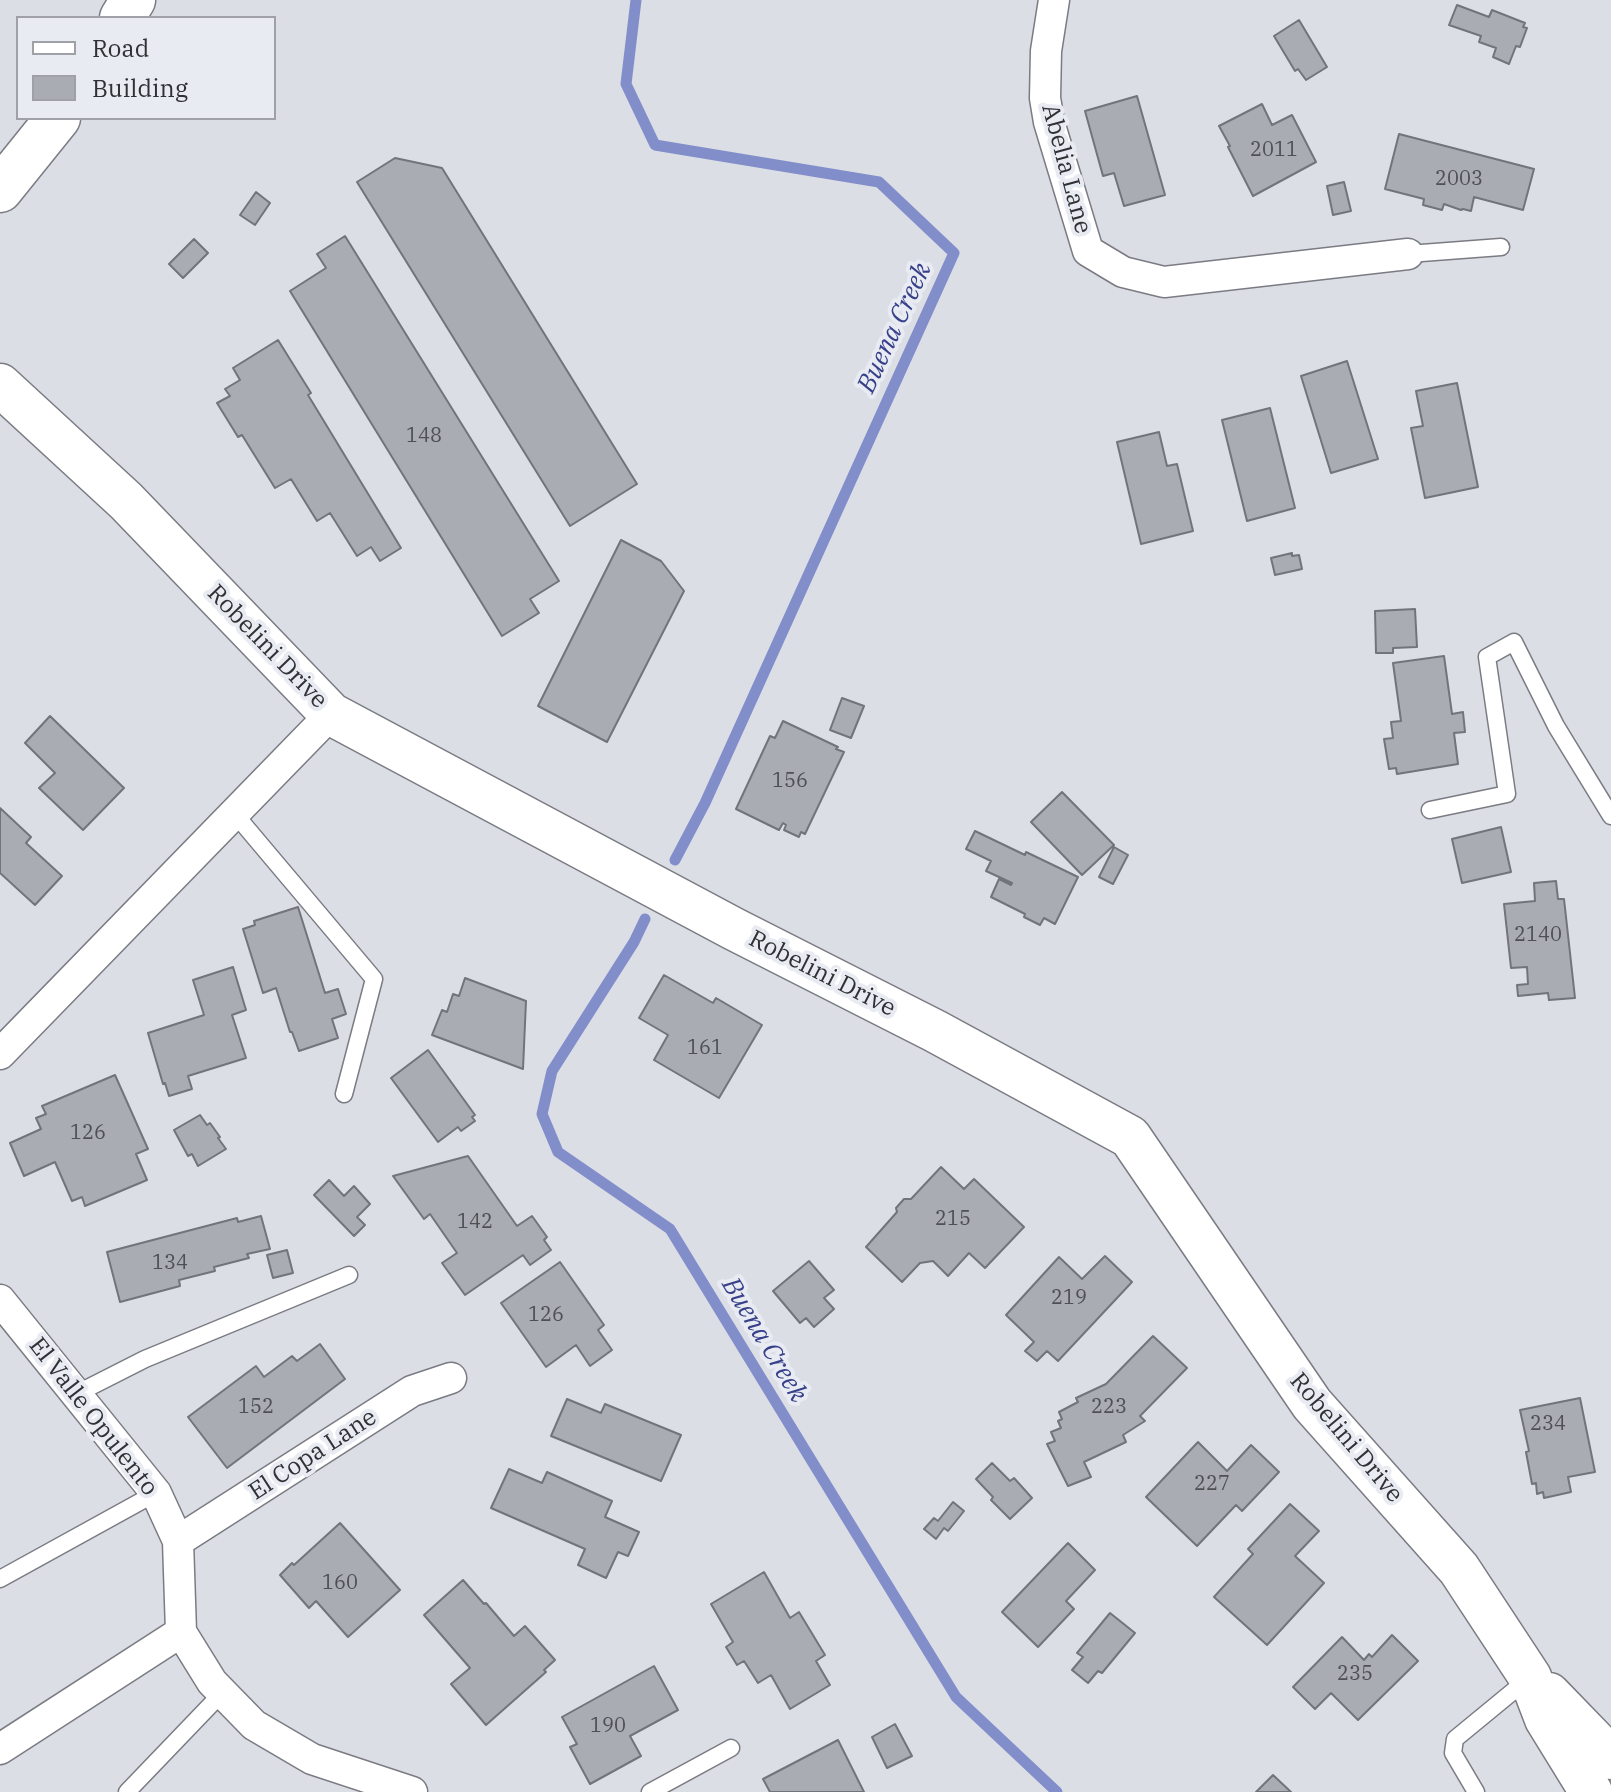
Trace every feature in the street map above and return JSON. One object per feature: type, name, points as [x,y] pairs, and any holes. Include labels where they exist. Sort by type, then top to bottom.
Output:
[{"type":"main road","points":[[0,190],[56,120]]},
{"type":"main road","name":"Robelini Drive","points":[[0,385],[126,501],[331,714],[734,929],[935,1031],[1130,1137],[1312,1404],[1459,1569],[1530,1677]]},
{"type":"main road","points":[[1530,1677],[1611,1758]]},
{"type":"main road","points":[[1530,1677],[1546,1719],[1591,1792]]},
{"type":"street","name":"Abelia Lane","points":[[1054,0],[1046,51],[1045,98],[1049,122],[1088,251],[1123,272],[1164,282],[1408,254]]},
{"type":"street","points":[[0,1054],[331,714]]},
{"type":"street","name":"El Valle Opulento","points":[[0,1300],[156,1493],[178,1541],[181,1632],[212,1682],[254,1725],[312,1759],[412,1792]]},
{"type":"street","name":"El Copa Lane","points":[[178,1541],[412,1391],[451,1378]]},
{"type":"street","points":[[0,1749],[181,1632]]},
{"type":"lane","points":[[1408,254],[1501,247]]},
{"type":"lane","points":[[1430,810],[1507,794],[1487,657],[1514,642],[1556,726],[1611,816]]},
{"type":"lane","points":[[234,813],[374,979],[344,1094]]},
{"type":"lane","points":[[76,1394],[145,1359],[349,1275]]},
{"type":"lane","points":[[0,1579],[156,1493]]},
{"type":"lane","points":[[1476,1792],[1453,1753],[1455,1739],[1530,1677]]},
{"type":"lane","points":[[127,1792],[223,1692]]},
{"type":"lane","points":[[650,1792],[731,1748]]},
{"type":"building","points":[[1457,5],[1489,17],[1492,10],[1525,23],[1523,27],[1527,28],[1520,47],[1516,46],[1509,64],[1493,57],[1496,48],[1479,42],[1481,36],[1449,25]]},
{"type":"building","points":[[1299,20],[1327,67],[1306,80],[1298,69],[1295,71],[1274,36]]},
{"type":"building","points":[[1137,96],[1165,195],[1124,206],[1114,173],[1103,176],[1085,111]]},
{"type":"building","points":[[1262,104],[1272,125],[1292,115],[1316,162],[1253,196],[1219,126]]},
{"type":"building","points":[[1399,134],[1534,169],[1523,210],[1474,197],[1471,211],[1444,204],[1442,210],[1423,205],[1424,199],[1385,189]]},
{"type":"building","points":[[395,158],[442,168],[637,484],[570,526],[357,182]]},
{"type":"building","points":[[1344,182],[1351,211],[1333,215],[1327,186]]},
{"type":"building","points":[[256,192],[270,203],[255,225],[240,215]]},
{"type":"building","points":[[345,236],[559,581],[530,599],[539,613],[502,636],[290,291],[326,268],[317,254]]},
{"type":"building","points":[[194,239],[208,253],[183,278],[169,264]]},
{"type":"building","points":[[278,340],[401,548],[380,561],[371,547],[357,556],[330,513],[317,521],[291,479],[275,488],[242,435],[238,437],[217,403],[230,396],[225,389],[240,380],[233,368]]},
{"type":"building","points":[[1347,361],[1378,459],[1331,473],[1301,376]]},
{"type":"building","points":[[1457,383],[1478,487],[1425,498],[1411,428],[1423,426],[1416,391]]},
{"type":"building","points":[[1270,408],[1295,508],[1247,521],[1222,420]]},
{"type":"building","points":[[1159,432],[1167,466],[1177,464],[1193,531],[1141,544],[1117,442]]},
{"type":"building","points":[[621,540],[661,561],[684,591],[607,742],[538,706]]},
{"type":"building","points":[[1292,553],[1292,556],[1299,555],[1302,569],[1275,575],[1271,558]]},
{"type":"building","points":[[1415,609],[1417,647],[1393,648],[1393,653],[1376,653],[1375,611]]},
{"type":"building","points":[[1444,656],[1452,714],[1463,712],[1465,732],[1454,733],[1458,764],[1397,774],[1396,768],[1389,769],[1384,739],[1393,738],[1391,722],[1401,721],[1393,663]]},
{"type":"building","points":[[842,698],[864,706],[851,738],[830,730]]},
{"type":"building","points":[[50,716],[124,788],[83,830],[39,788],[55,773],[25,743]]},
{"type":"building","points":[[783,721],[844,752],[805,834],[801,832],[799,837],[784,830],[786,825],[783,823],[779,830],[736,809],[770,736],[775,738]]},
{"type":"building","points":[[1062,792],[1114,845],[1082,875],[1031,822]]},
{"type":"building","points":[[0,808],[31,837],[26,843],[62,876],[35,905],[0,873]]},
{"type":"building","points":[[1501,827],[1511,872],[1462,883],[1452,839]]},
{"type":"building","points":[[975,831],[1078,877],[1055,924],[1044,918],[1040,925],[991,897],[999,879],[1012,883],[986,871],[991,861],[966,849]]},
{"type":"building","points":[[1114,847],[1128,855],[1113,884],[1099,877]]},
{"type":"building","points":[[1556,881],[1558,899],[1564,899],[1575,998],[1549,1000],[1548,993],[1518,996],[1517,985],[1528,984],[1527,967],[1511,968],[1504,904],[1535,901],[1534,883]]},
{"type":"building","points":[[298,907],[325,993],[338,989],[346,1014],[332,1019],[338,1038],[299,1051],[276,988],[263,993],[243,929],[255,925],[254,921]]},
{"type":"building","points":[[233,967],[246,1010],[232,1015],[246,1058],[188,1076],[192,1089],[169,1096],[148,1033],[204,1015],[193,980]]},
{"type":"building","points":[[664,975],[713,1003],[716,998],[762,1025],[719,1098],[654,1060],[668,1035],[639,1018]]},
{"type":"building","points":[[465,978],[526,1001],[523,1069],[432,1035],[442,1010],[447,1012],[453,994],[459,996]]},
{"type":"building","points":[[428,1050],[475,1115],[472,1117],[475,1121],[461,1131],[458,1127],[438,1142],[391,1078]]},
{"type":"building","points":[[115,1075],[148,1149],[136,1154],[147,1180],[85,1206],[82,1197],[72,1201],[55,1162],[24,1176],[10,1143],[41,1129],[36,1118],[46,1114],[42,1106]]},
{"type":"building","points":[[200,1115],[207,1125],[210,1123],[226,1149],[198,1166],[192,1154],[188,1156],[174,1130]]},
{"type":"building","points":[[468,1156],[517,1226],[532,1216],[547,1237],[544,1240],[551,1250],[530,1265],[523,1255],[465,1295],[442,1263],[457,1253],[430,1214],[424,1219],[393,1176]]},
{"type":"building","points":[[941,1167],[964,1189],[974,1179],[1024,1227],[985,1268],[969,1253],[948,1276],[933,1261],[920,1263],[902,1282],[866,1247],[897,1212],[896,1208],[904,1199],[911,1199]]},
{"type":"building","points":[[329,1180],[344,1196],[354,1186],[370,1204],[357,1217],[365,1225],[354,1236],[314,1195]]},
{"type":"building","points":[[261,1216],[270,1249],[214,1267],[215,1271],[179,1280],[180,1286],[120,1302],[107,1252],[237,1218],[238,1222]]},
{"type":"building","points":[[287,1250],[293,1273],[273,1278],[267,1255]]},
{"type":"building","points":[[1105,1256],[1132,1282],[1058,1361],[1047,1351],[1037,1361],[1025,1351],[1034,1342],[1006,1315],[1059,1257],[1082,1279]]},
{"type":"building","points":[[809,1261],[834,1290],[824,1298],[834,1309],[814,1327],[806,1318],[800,1323],[773,1291]]},
{"type":"building","points":[[560,1262],[604,1325],[598,1330],[612,1350],[590,1366],[576,1345],[546,1367],[501,1303]]},
{"type":"building","points":[[1153,1336],[1187,1368],[1140,1416],[1145,1421],[1123,1435],[1126,1442],[1084,1462],[1091,1477],[1068,1486],[1047,1444],[1055,1441],[1051,1432],[1061,1428],[1059,1412],[1078,1402],[1076,1398],[1106,1384]]},
{"type":"building","points":[[320,1344],[345,1379],[227,1468],[188,1417],[256,1366],[264,1377],[292,1356],[297,1361]]},
{"type":"building","points":[[1580,1398],[1595,1472],[1568,1477],[1571,1492],[1544,1498],[1543,1492],[1537,1494],[1536,1483],[1532,1484],[1520,1410]]},
{"type":"building","points":[[567,1399],[601,1413],[605,1404],[681,1435],[661,1481],[551,1436]]},
{"type":"building","points":[[1198,1442],[1227,1471],[1251,1445],[1279,1472],[1242,1511],[1236,1505],[1197,1546],[1146,1497]]},
{"type":"building","points":[[992,1463],[1010,1481],[1014,1478],[1032,1498],[1010,1519],[976,1479]]},
{"type":"building","points":[[509,1469],[542,1483],[547,1472],[612,1501],[605,1517],[639,1532],[628,1556],[618,1552],[606,1578],[578,1565],[585,1549],[491,1508]]},
{"type":"building","points":[[953,1502],[964,1511],[948,1531],[944,1528],[936,1539],[924,1529],[934,1518],[938,1521]]},
{"type":"building","points":[[1290,1504],[1319,1531],[1295,1556],[1324,1583],[1267,1645],[1214,1597],[1253,1554],[1248,1549]]},
{"type":"building","points":[[340,1523],[400,1590],[348,1637],[316,1601],[309,1608],[280,1575]]},
{"type":"building","points":[[1068,1543],[1095,1570],[1066,1601],[1074,1609],[1038,1647],[1002,1612]]},
{"type":"building","points":[[764,1572],[790,1618],[799,1612],[825,1655],[816,1661],[830,1685],[790,1709],[771,1675],[758,1683],[744,1661],[737,1665],[726,1647],[733,1642],[711,1604]]},
{"type":"building","points":[[463,1580],[514,1636],[525,1626],[555,1660],[544,1670],[546,1672],[486,1725],[451,1684],[470,1668],[424,1615]]},
{"type":"building","points":[[1110,1613],[1135,1633],[1102,1673],[1098,1671],[1088,1683],[1072,1670],[1083,1657],[1077,1653]]},
{"type":"building","points":[[1392,1635],[1418,1661],[1358,1720],[1331,1693],[1315,1709],[1293,1687],[1342,1637],[1364,1660],[1369,1654],[1372,1657]]},
{"type":"building","points":[[654,1666],[678,1710],[630,1736],[641,1756],[590,1784],[570,1747],[577,1744],[562,1717]]},
{"type":"building","points":[[895,1724],[912,1756],[887,1768],[872,1737]]},
{"type":"building","points":[[838,1740],[864,1792],[770,1792],[763,1779]]},
{"type":"building","points":[[1273,1775],[1291,1792],[1256,1792]]},
{"type":"waterway","name":"Buena Creek","points":[[636,0],[626,84],[655,145],[879,182],[954,253],[705,803],[675,860]]},
{"type":"waterway","name":"Buena Creek","points":[[645,919],[634,942],[552,1071],[542,1114],[558,1152],[670,1229],[956,1697],[1057,1792]]}]
